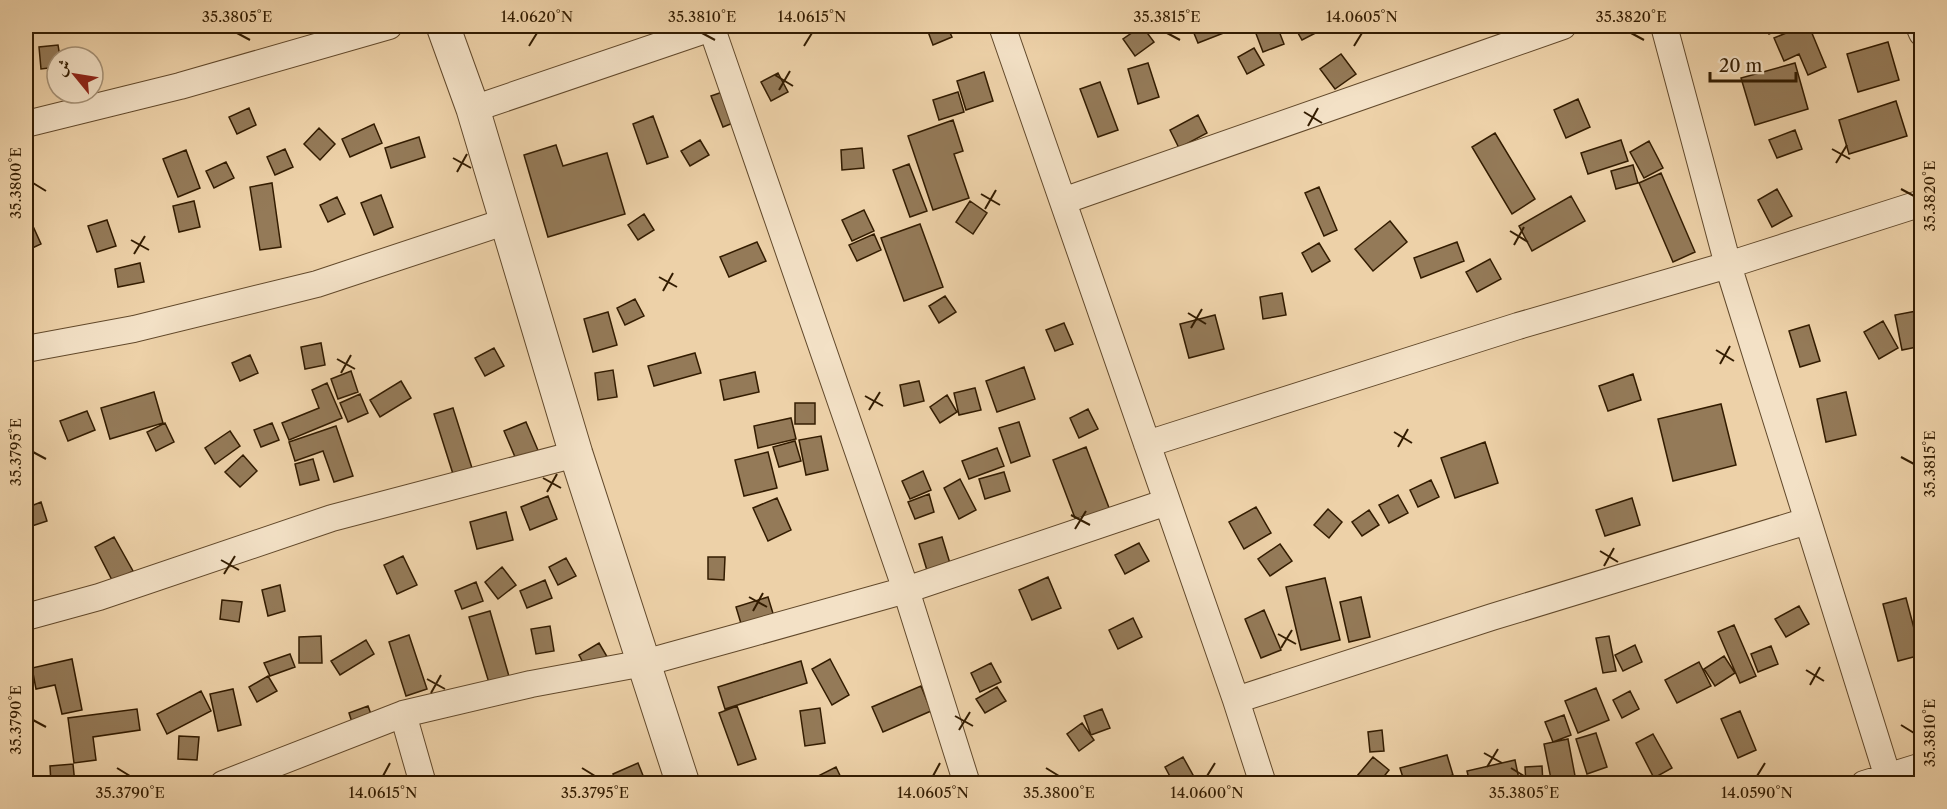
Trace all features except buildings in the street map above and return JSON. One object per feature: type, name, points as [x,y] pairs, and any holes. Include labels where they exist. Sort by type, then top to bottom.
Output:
[{"type":"street","points":[[26,124],[180,86],[389,26]]},
{"type":"street","points":[[443,26],[507,220],[576,454],[683,783]]},
{"type":"street","points":[[472,109],[713,26],[906,590],[967,783]]},
{"type":"street","points":[[1002,26],[1263,783]]},
{"type":"street","points":[[1063,201],[1563,26]]},
{"type":"street","points":[[1664,26],[1728,265],[1806,521],[1880,781],[1922,766]]},
{"type":"street","points":[[1919,26],[1922,33]]},
{"type":"street","points":[[1147,444],[1518,326],[1728,265],[1922,203]]},
{"type":"street","points":[[26,349],[134,328],[317,284],[507,220]]},
{"type":"street","points":[[26,617],[99,597],[332,518],[576,454]]},
{"type":"street","points":[[223,783],[403,714],[531,684],[644,663],[906,590],[1167,502]]},
{"type":"street","points":[[1236,700],[1492,617],[1806,521]]},
{"type":"street","points":[[403,714],[423,783]]}]
